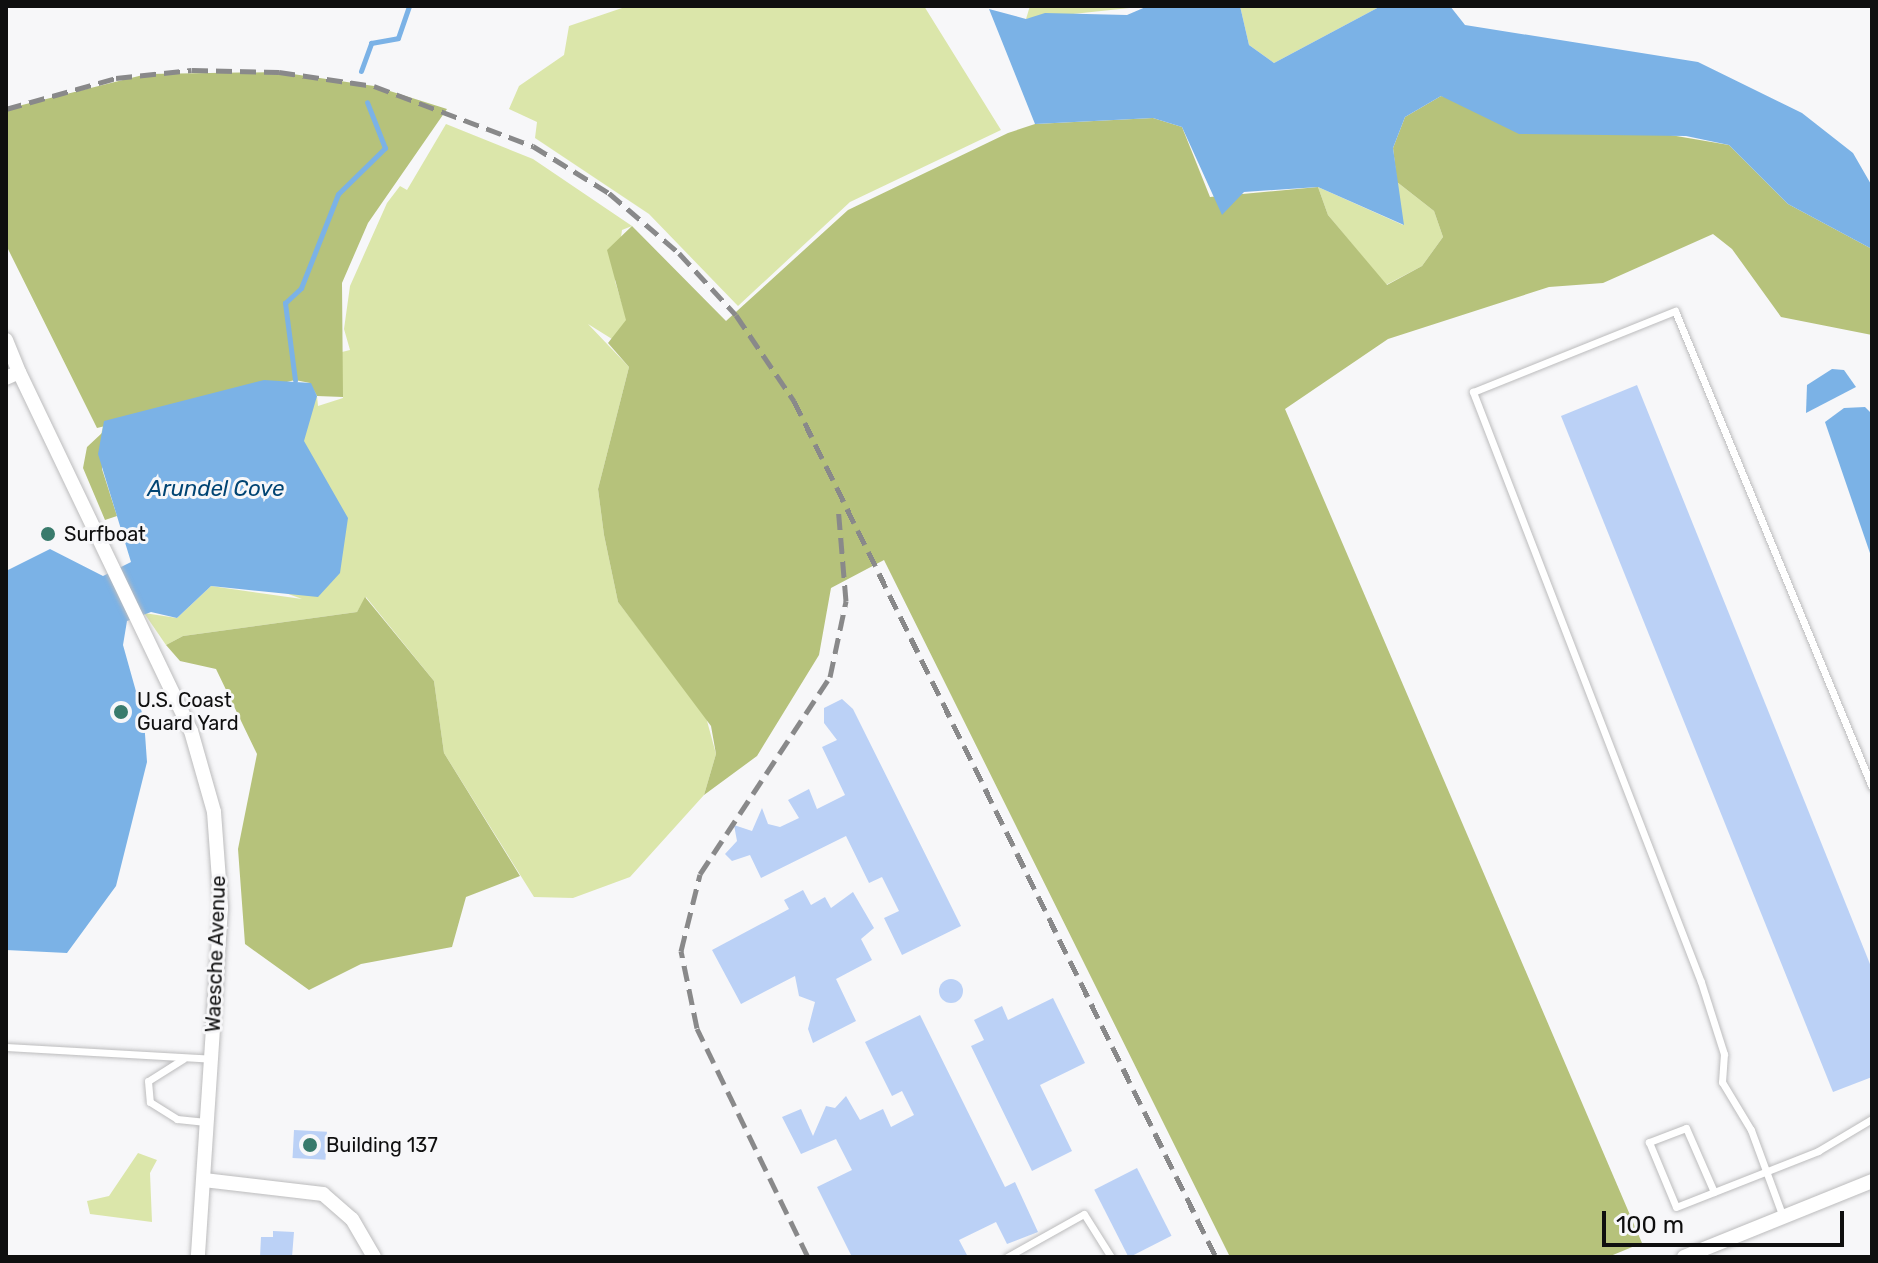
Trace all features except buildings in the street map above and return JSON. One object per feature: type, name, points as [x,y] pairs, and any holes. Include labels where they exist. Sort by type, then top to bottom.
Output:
[{"type":"street","name":"Waesche Avenue","points":[[6,340],[13,375],[109,561],[191,731],[214,812],[221,908],[198,1257]]},
{"type":"street","points":[[204,1180],[323,1194],[352,1219],[374,1257]]},
{"type":"street","points":[[1684,1257],[1872,1181]]},
{"type":"lane","points":[[1783,1217],[1766,1170],[1722,1082],[1724,1054],[1701,982],[1473,392],[1675,311],[1872,787]]},
{"type":"lane","points":[[6,1047],[212,1059]]},
{"type":"lane","points":[[184,1058],[148,1081],[150,1102],[177,1119],[208,1122]]},
{"type":"lane","points":[[1714,1192],[1686,1128],[1649,1142],[1671,1205],[1714,1192],[1766,1170],[1872,1119]]},
{"type":"lane","points":[[1007,1257],[1084,1214],[1111,1257]]},
{"type":"green space","points":[[628,6],[924,6],[1001,130],[850,202],[738,306],[649,214],[535,138],[537,122],[509,109],[519,86],[564,55],[569,26]]},
{"type":"green space","points":[[1030,6],[1148,6],[1026,19]]},
{"type":"green space","points":[[1240,6],[1381,6],[1274,63],[1249,45]]},
{"type":"green space","points":[[279,72],[374,86],[447,109],[368,223],[342,283],[343,397],[317,396],[310,383],[295,380],[97,428],[6,245],[6,109],[147,74]]},
{"type":"green space","points":[[1441,96],[1729,145],[1788,204],[1872,249],[1872,335],[1781,317],[1732,249],[1713,234],[1603,283],[1549,287],[1388,339],[1285,409],[1642,1243],[1608,1257],[1230,1257],[884,560],[831,588],[819,655],[757,756],[704,795],[716,754],[711,726],[618,602],[604,535],[598,489],[629,367],[608,343],[626,320],[607,250],[632,226],[726,321],[848,210],[1008,133],[1035,124],[1153,118],[1182,127],[1210,197],[1318,187],[1328,215],[1387,285],[1422,266],[1443,237],[1434,211],[1397,182],[1393,148],[1405,117]]},
{"type":"green space","points":[[446,124],[533,159],[632,226],[622,230],[615,281],[627,320],[612,339],[588,324],[629,367],[598,489],[604,535],[618,602],[706,717],[716,754],[704,795],[630,877],[573,898],[534,897],[444,753],[434,681],[366,597],[357,612],[183,636],[166,645],[144,613],[177,618],[211,586],[302,599],[127,535],[99,444],[104,421],[317,396],[318,406],[343,398],[338,353],[350,350],[344,329],[350,286],[387,203],[400,186],[407,190]]},
{"type":"green space","points":[[1397,182],[1434,211],[1443,237],[1422,266],[1386,285],[1328,215],[1318,187],[1403,225]]},
{"type":"green space","points":[[102,433],[102,469],[117,516],[105,520],[83,468],[87,447]]},
{"type":"green space","points":[[365,597],[434,681],[444,753],[520,876],[466,897],[452,947],[361,964],[309,990],[245,944],[238,849],[257,754],[216,669],[180,661],[166,645],[183,636],[357,612]]},
{"type":"green space","points":[[138,1153],[157,1160],[150,1173],[152,1222],[90,1214],[87,1201],[109,1196]]},
{"type":"water","points":[[1148,6],[1240,6],[1249,45],[1274,63],[1381,6],[1450,6],[1465,25],[1698,62],[1802,113],[1853,153],[1872,186],[1872,249],[1788,204],[1729,145],[1686,136],[1519,134],[1441,96],[1405,117],[1393,148],[1404,225],[1318,187],[1244,192],[1222,215],[1182,127],[1153,118],[1035,124],[989,9],[1026,19],[1045,13],[1127,15]]},
{"type":"water","points":[[1832,369],[1844,370],[1856,387],[1806,413],[1807,385]]},
{"type":"water","name":"Arundel Cove","points":[[264,380],[311,383],[317,396],[304,441],[348,518],[340,573],[318,597],[211,586],[177,618],[151,612],[127,621],[123,645],[144,720],[147,762],[116,886],[67,953],[6,950],[6,571],[50,549],[103,576],[131,562],[98,454],[104,421]]},
{"type":"water","points":[[1865,407],[1872,414],[1872,559],[1825,422],[1844,408]]},
{"type":"waterway","points":[[361,71],[371,43],[398,38],[409,6]]},
{"type":"waterway","points":[[295,380],[285,303],[301,288],[338,194],[385,148],[367,102]]},
{"type":"railway","points":[[6,109],[116,78],[192,70],[279,72],[374,86],[533,146],[609,193],[679,253],[736,315],[794,401],[1216,1257]]},
{"type":"railway","points":[[808,1257],[697,1028],[681,951],[700,874],[830,677],[846,601],[838,506]]},
{"type":"place","name":"Surfboat","points":[[48,534]]},
{"type":"place","name":"U.S. Coast Guard Yard","points":[[121,712]]},
{"type":"place","name":"Building 137","points":[[310,1145]]}]
